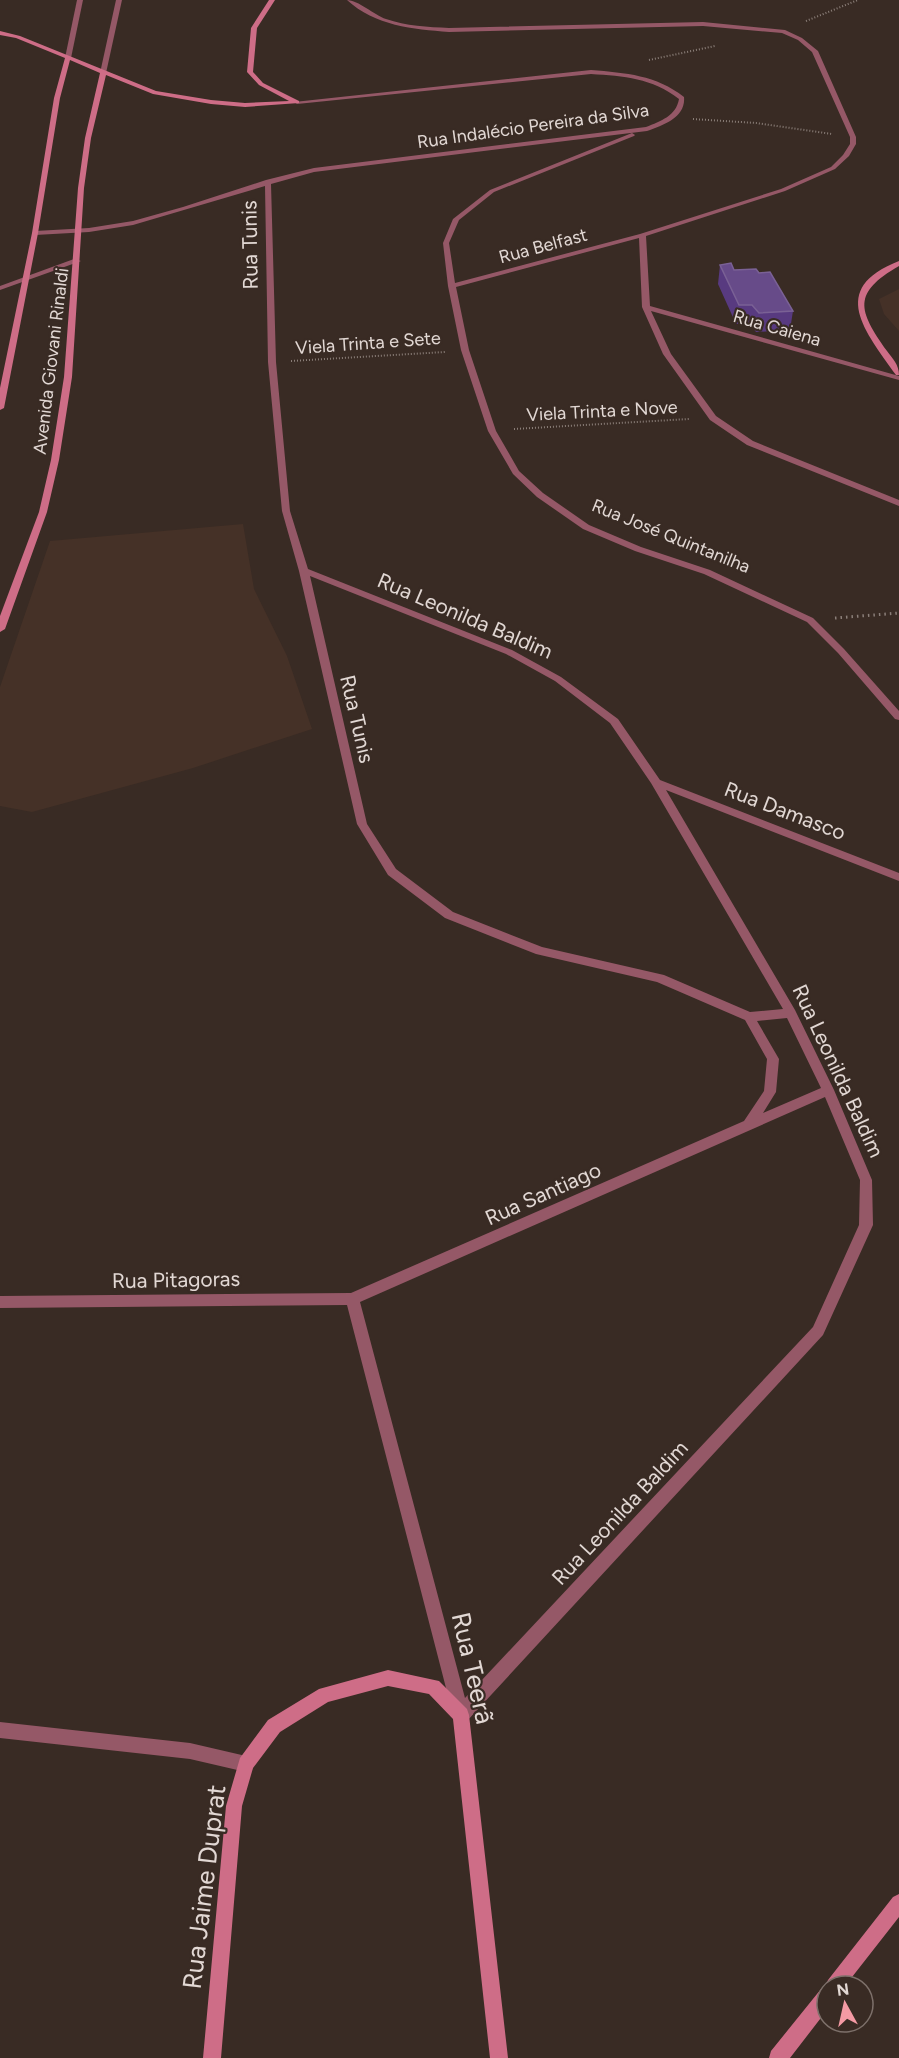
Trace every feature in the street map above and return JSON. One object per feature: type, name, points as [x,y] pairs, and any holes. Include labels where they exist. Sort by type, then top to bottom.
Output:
[{"type":"street","name":"Avenida Giovani Rinaldi","points":[[0,408],[4,365],[25,278],[57,98],[80,0]]},
{"type":"street","name":"Avenida Giovani Rinaldi","points":[[0,629],[43,512],[55,460],[68,377],[80,231],[81,188],[88,138],[119,0]]},
{"type":"street","points":[[272,0],[254,28],[250,72],[261,84],[297,102]]},
{"type":"street","points":[[350,0],[366,13],[382,21],[410,27],[449,30],[703,24],[783,31],[800,39],[815,51],[853,137]]},
{"type":"street","name":"Rua Indalécio Pereira da Silva","points":[[0,33],[18,37],[155,93],[212,102],[245,105],[297,102],[591,72],[638,76],[663,83],[682,98],[682,108],[674,117],[647,129],[314,170],[268,181],[127,224],[80,231]]},
{"type":"street","points":[[100,85],[121,81]]},
{"type":"street","name":"Rua José Quintanilha","points":[[647,129],[492,191],[456,219],[446,243],[452,286],[465,350],[492,431],[516,472],[540,495],[586,528],[638,549],[707,572],[810,620],[841,651],[899,717]]},
{"type":"street","name":"Rua Belfast","points":[[452,286],[642,235],[783,190],[833,168],[846,156],[853,144],[853,137]]},
{"type":"street","name":"Rua Tunis","points":[[268,181],[272,362],[286,511],[304,571],[362,824],[392,872],[449,915],[540,951],[660,978],[749,1017],[791,1013]]},
{"type":"street","points":[[34,233],[80,231]]},
{"type":"street","points":[[642,235],[646,307],[667,354],[691,390],[713,417],[750,443],[899,503]]},
{"type":"street","points":[[0,288],[77,261]]},
{"type":"street","points":[[899,263],[869,283],[863,290],[860,302],[861,312],[868,328],[899,373]]},
{"type":"street","name":"Rua Caiena","points":[[646,307],[899,378]]},
{"type":"street","name":"Rua Leonilda Baldim","points":[[304,571],[509,652],[558,679],[614,721],[656,782],[791,1013],[828,1090],[866,1180],[866,1225],[818,1331],[461,1714]]},
{"type":"street","name":"Rua Damasco","points":[[656,782],[899,877]]},
{"type":"street","points":[[749,1017],[773,1059],[770,1092],[749,1124]]},
{"type":"street","points":[[749,1124],[828,1090]]},
{"type":"street","name":"Rua Santiago","points":[[352,1299],[749,1124]]},
{"type":"street","name":"Rua Teerã","points":[[352,1299],[461,1714],[499,2058]]},
{"type":"street","name":"Rua Pitagoras","points":[[0,1302],[352,1299]]},
{"type":"street","name":"Rua Jaime Duprat","points":[[212,2058],[234,1806],[246,1764],[274,1726],[326,1695],[388,1678],[433,1687],[461,1714]]},
{"type":"street","points":[[0,1730],[190,1751],[246,1764]]},
{"type":"street","points":[[843,1974],[899,1903]]},
{"type":"street","points":[[778,2058],[815,2010]]},
{"type":"path","points":[[783,31],[858,0]]},
{"type":"path","points":[[647,60],[715,45]]},
{"type":"path","points":[[674,117],[756,123],[853,137]]},
{"type":"path","name":"Viela Trinta e Sete","points":[[272,362],[465,350]]},
{"type":"path","name":"Viela Trinta e Nove","points":[[492,431],[713,417]]},
{"type":"path","points":[[810,620],[899,613]]},
{"type":"shaded area","points":[[899,289],[899,331],[884,314],[879,299]]},
{"type":"shaded area","points":[[243,524],[254,589],[287,656],[312,729],[193,768],[32,812],[0,806],[0,687],[50,541]]},
{"type":"building","points":[[731,263],[734,270],[756,269],[759,273],[770,272],[793,311],[759,313],[752,305],[739,305],[720,265]]}]
